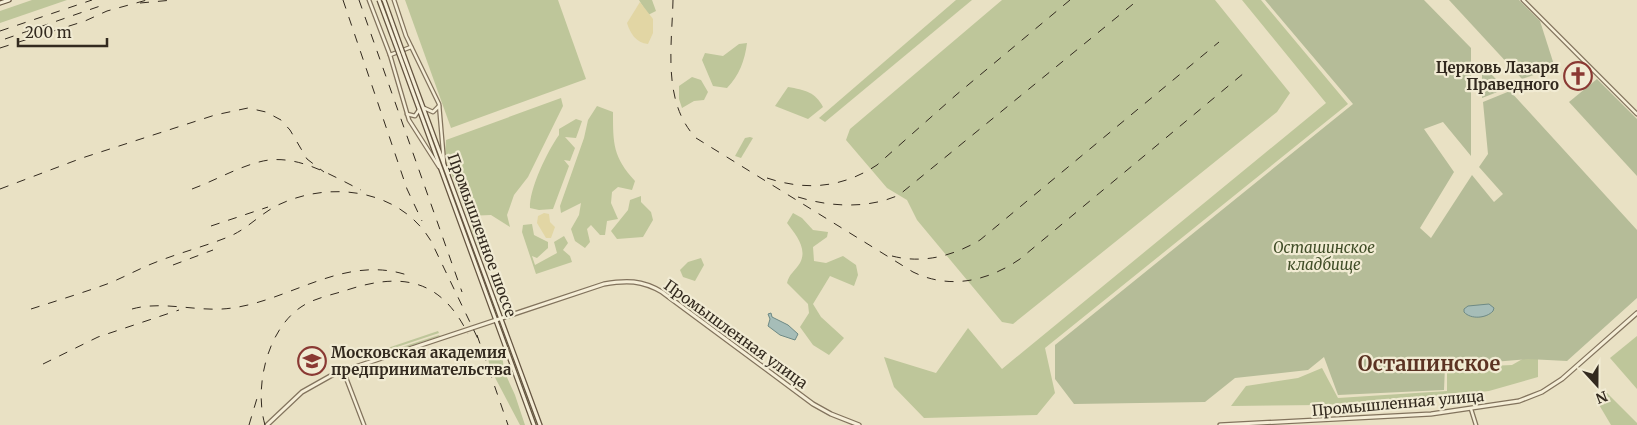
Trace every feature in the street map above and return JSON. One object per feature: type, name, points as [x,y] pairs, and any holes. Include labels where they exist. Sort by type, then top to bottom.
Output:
[{"type":"street","points":[[0,3],[9,0]]},
{"type":"street","points":[[368,0],[390,55],[406,112],[419,138],[439,167]]},
{"type":"street","points":[[379,0],[401,54]]},
{"type":"street","points":[[384,0],[401,54]]},
{"type":"street","points":[[394,0],[411,47],[439,104],[444,164]]},
{"type":"street","points":[[1523,0],[1637,114]]},
{"type":"street","points":[[390,55],[411,47]]},
{"type":"street","name":"Промышленное шоссе","points":[[401,54],[424,108],[540,425]]},
{"type":"street","name":"Промышленное шоссе","points":[[401,54],[439,167],[534,425]]},
{"type":"street","points":[[424,108],[433,112],[439,104]]},
{"type":"street","points":[[406,112],[412,116],[418,114],[419,110]]},
{"type":"street","name":"Промышленная улица","points":[[267,425],[302,392],[344,370],[604,284],[621,281],[639,282],[662,292],[813,404],[831,414],[859,425]]},
{"type":"street","name":"Промышленная улица","points":[[1220,425],[1300,423],[1431,414],[1510,404],[1542,392],[1562,379],[1637,312]]},
{"type":"street","points":[[344,370],[362,424]]},
{"type":"street","points":[[1471,409],[1476,425]]},
{"type":"green space","points":[[32,0],[67,0],[0,23],[0,11]]},
{"type":"green space","points":[[405,0],[558,0],[586,79],[451,128]]},
{"type":"green space","points":[[639,0],[652,0],[656,11],[648,15]]},
{"type":"green space","points":[[956,0],[972,0],[825,122],[819,118]]},
{"type":"green space","points":[[1002,0],[1215,0],[1290,93],[1277,112],[1013,324],[1002,322],[917,220],[907,200],[887,188],[846,140],[850,129]]},
{"type":"green space","points":[[1242,0],[1261,0],[1348,104],[1045,348],[1055,393],[1037,415],[924,418],[894,387],[884,357],[936,373],[968,328],[1002,369],[1326,103]]},
{"type":"green space","name":"Осташинское кладбище","points":[[1265,0],[1424,0],[1471,48],[1471,156],[1443,122],[1424,129],[1454,172],[1420,228],[1431,238],[1472,175],[1494,202],[1503,194],[1479,167],[1488,154],[1483,102],[1510,91],[1637,230],[1637,298],[1567,361],[1528,359],[1445,366],[1444,390],[1338,395],[1324,357],[1308,370],[1235,378],[1205,402],[1074,404],[1055,379],[1055,345],[1353,104]]},
{"type":"green space","points":[[1449,0],[1519,0],[1540,21],[1555,68],[1522,79]]},
{"type":"green space","points":[[747,43],[745,56],[735,78],[727,88],[713,86],[702,60],[705,53],[723,56],[739,44]]},
{"type":"green space","points":[[1482,64],[1505,89],[1482,98]]},
{"type":"green space","points":[[692,77],[701,80],[708,92],[704,100],[694,101],[682,108],[679,99],[679,86]]},
{"type":"green space","points":[[1597,79],[1637,119],[1637,176],[1569,102]]},
{"type":"green space","points":[[788,87],[809,92],[817,98],[823,107],[808,119],[775,106]]},
{"type":"green space","points":[[561,98],[563,106],[528,177],[514,195],[507,215],[510,227],[491,215],[467,216],[445,156],[446,140]]},
{"type":"green space","points":[[597,106],[613,112],[614,142],[618,157],[635,181],[632,190],[618,187],[612,192],[611,203],[618,219],[607,221],[605,235],[600,235],[591,225],[587,229],[590,242],[585,248],[575,241],[571,229],[579,215],[581,203],[561,213],[560,206],[584,138],[588,120]]},
{"type":"green space","points":[[421,107],[427,122],[494,312],[425,123]]},
{"type":"green space","points":[[576,119],[582,121],[576,138],[565,137],[575,148],[570,161],[564,160],[569,166],[553,209],[539,210],[530,208],[536,181],[559,135],[559,129]]},
{"type":"green space","points":[[745,138],[753,138],[741,158],[735,156]]},
{"type":"green space","points":[[641,196],[641,202],[651,212],[653,220],[643,237],[617,239],[611,231],[628,210],[630,200]]},
{"type":"green space","points":[[793,213],[802,218],[813,230],[828,232],[827,237],[813,247],[814,261],[826,263],[843,256],[856,265],[858,275],[854,286],[830,276],[813,304],[821,317],[844,338],[829,355],[813,345],[800,327],[809,313],[808,304],[787,283],[802,257],[800,242],[787,223]]},
{"type":"green space","points":[[532,224],[534,235],[548,242],[548,248],[537,258],[532,256],[535,265],[557,253],[554,242],[564,236],[568,243],[563,250],[570,256],[572,262],[536,274],[522,232],[523,225]]},
{"type":"green space","points":[[470,226],[476,226],[488,249],[482,258]]},
{"type":"green space","points":[[701,258],[704,265],[695,281],[683,277],[680,270],[688,262]]},
{"type":"green space","points":[[499,325],[501,327],[538,425],[535,425]]},
{"type":"green space","points":[[438,331],[439,333],[364,358],[364,356]]},
{"type":"green space","points":[[440,336],[365,361],[365,359]]},
{"type":"green space","points":[[1637,336],[1637,389],[1610,358]]},
{"type":"green space","points":[[1538,350],[1538,377],[1489,391],[1418,399],[1322,405],[1231,406],[1246,386],[1298,378],[1322,368],[1338,398],[1447,391],[1447,368],[1512,365]]},
{"type":"green space","points":[[502,353],[504,371],[515,395],[525,425],[520,425],[490,368],[488,358]]},
{"type":"green space","points":[[1607,393],[1637,425],[1611,425],[1595,398]]},
{"type":"sand","points":[[640,2],[653,19],[653,33],[648,44],[640,42],[634,37],[627,23]]},
{"type":"sand","points":[[544,213],[549,214],[550,222],[555,227],[551,238],[546,238],[537,223],[538,216]]},
{"type":"water","points":[[1489,304],[1494,308],[1493,311],[1483,317],[1467,315],[1464,312],[1464,309],[1468,306]]},
{"type":"water","points":[[771,313],[772,317],[788,325],[798,334],[795,340],[780,335],[768,326],[770,319],[768,314]]},
{"type":"railway","points":[[0,31],[92,0]]},
{"type":"railway","points":[[0,48],[85,21],[107,11],[147,0]]},
{"type":"railway","points":[[140,3],[173,0]]},
{"type":"railway","points":[[343,0],[407,189],[422,221]]},
{"type":"railway","points":[[359,0],[462,292]]},
{"type":"railway","points":[[673,0],[671,73],[678,108],[685,124],[696,138],[913,272],[941,281],[955,282],[982,278],[1008,267],[1020,259],[1244,73]]},
{"type":"railway","points":[[767,178],[796,185],[810,186],[837,183],[864,173],[877,165],[956,95],[1070,0]]},
{"type":"railway","points":[[798,197],[823,203],[849,205],[875,203],[899,195],[1138,0]]},
{"type":"railway","points":[[5,39],[106,4]]},
{"type":"railway","points":[[892,256],[915,259],[938,257],[970,246],[980,240],[1219,42]]},
{"type":"railway","points":[[0,189],[82,158],[215,115],[248,108],[266,112],[281,120],[290,130],[307,159],[324,172]]},
{"type":"railway","points":[[192,189],[259,162],[286,160],[325,172],[361,190]]},
{"type":"railway","points":[[31,309],[107,284],[153,263],[228,237],[276,206],[296,198],[318,193],[339,192],[361,194],[382,200],[401,210],[417,223],[431,241],[479,341]]},
{"type":"railway","points":[[211,226],[268,207]]},
{"type":"railway","points":[[173,265],[213,250]]},
{"type":"railway","points":[[132,309],[156,306],[207,309],[232,308],[254,303],[320,280],[364,270],[386,270],[410,276]]},
{"type":"railway","points":[[265,425],[261,394],[266,360],[272,344],[279,330],[289,317],[312,301],[367,284],[402,282],[418,285],[432,291],[445,301],[468,334]]},
{"type":"railway","points":[[43,364],[98,337],[179,310]]},
{"type":"railway","points":[[477,335],[508,425]]},
{"type":"railway","points":[[249,425],[258,395]]},
{"type":"place","name":"Церковь Лазаря Праведного","points":[[1578,76]]},
{"type":"place","name":"Московская академия предпринимательства","points":[[312,361]]},
{"type":"district","name":"Осташинское","points":[[1429,363]]}]
